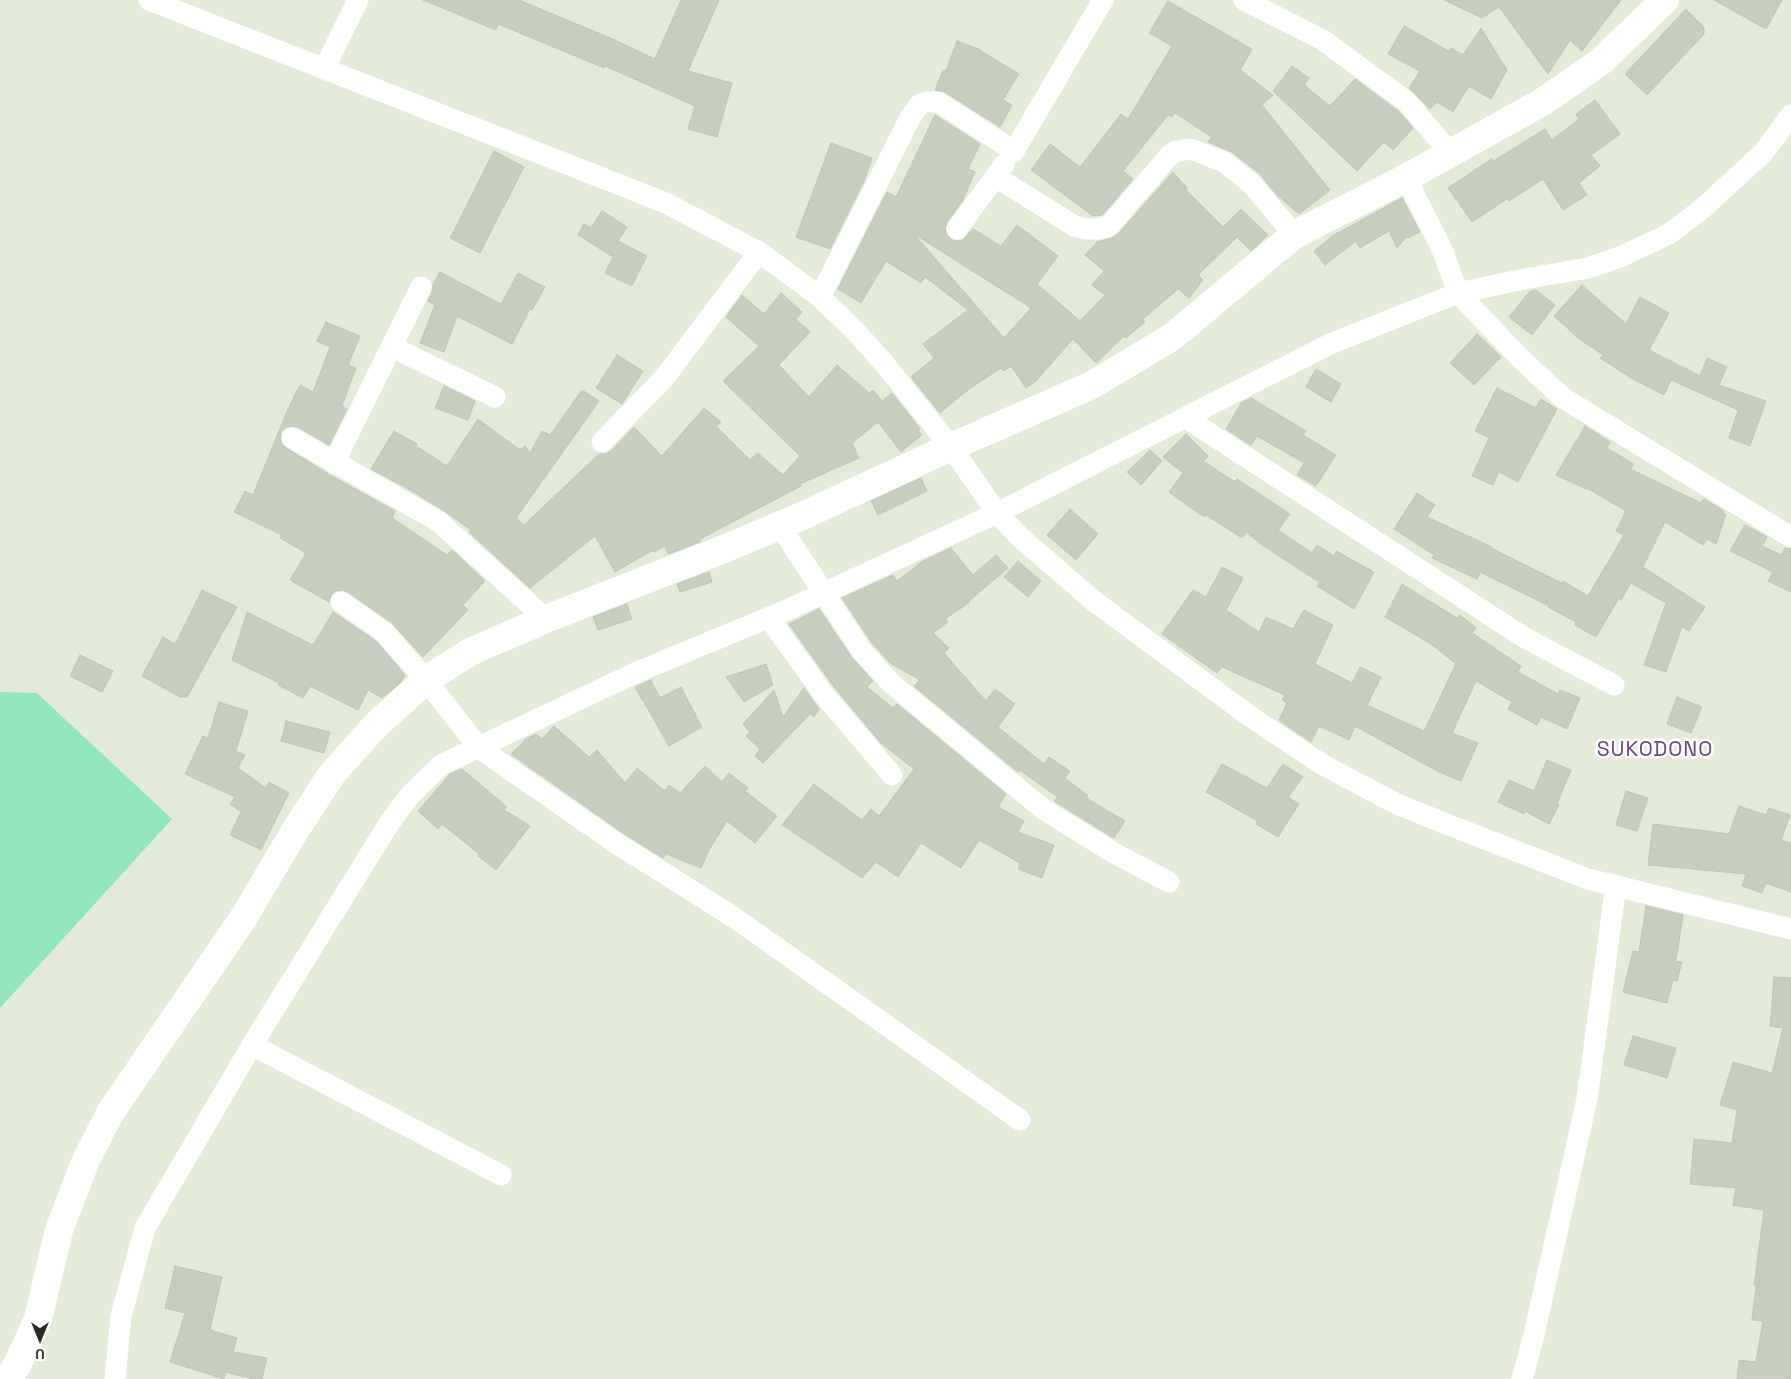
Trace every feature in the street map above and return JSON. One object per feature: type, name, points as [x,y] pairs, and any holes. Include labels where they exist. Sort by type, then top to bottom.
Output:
[{"type":"main road","points":[[8,1368],[38,1319],[59,1230],[86,1160],[110,1113],[244,917],[332,774],[376,725],[433,690],[470,652],[546,619],[955,455],[1092,385],[1164,342],[1294,235],[1451,154],[1544,101],[1600,62],[1665,0]]},
{"type":"street","points":[[149,0],[666,203],[759,252],[820,297],[857,333],[883,362],[955,455],[993,508],[1028,544],[1095,602],[1251,717],[1323,765],[1397,804],[1588,879],[1791,929]]},
{"type":"street","points":[[324,69],[358,0]]},
{"type":"street","points":[[957,230],[1014,151],[1103,0]]},
{"type":"street","points":[[1244,0],[1323,40],[1407,102],[1451,154]]},
{"type":"street","points":[[820,297],[910,118],[919,105],[925,102],[938,102],[1014,151]]},
{"type":"street","points":[[115,1379],[121,1316],[145,1228],[252,1045],[388,825],[410,795],[441,765],[474,742],[769,618],[822,593],[993,508],[1186,418],[1330,344],[1455,286],[1524,279],[1588,268],[1620,257],[1669,234],[1703,208],[1763,153],[1791,115]]},
{"type":"street","points":[[996,177],[1076,227],[1088,230],[1098,229],[1109,226],[1170,155],[1191,149],[1224,162],[1252,184],[1294,235]]},
{"type":"street","points":[[1406,178],[1442,249],[1455,286],[1522,360],[1564,398],[1791,537]]},
{"type":"street","points":[[602,442],[664,378],[759,252]]},
{"type":"street","points":[[334,463],[421,287]]},
{"type":"street","points":[[392,347],[495,397]]},
{"type":"street","points":[[1186,418],[1526,638],[1614,685]]},
{"type":"street","points":[[292,438],[438,521],[546,619]]},
{"type":"street","points":[[780,526],[822,593],[862,651],[891,683],[1043,810],[1114,854],[1169,882]]},
{"type":"street","points":[[341,602],[384,632],[474,742],[616,844],[735,918],[1020,1120]]},
{"type":"street","points":[[769,618],[826,696],[892,775]]},
{"type":"street","points":[[1522,1379],[1533,1339],[1587,1099],[1616,885]]},
{"type":"street","points":[[252,1045],[501,1175]]},
{"type":"green space","points":[[0,692],[37,693],[172,819],[0,1008]]},
{"type":"building","points":[[423,0],[519,0],[615,40],[655,59],[681,0],[719,0],[688,71],[732,83],[717,137],[688,129],[695,106],[605,66],[604,68],[498,24],[496,30]]},
{"type":"building","points":[[1444,0],[1621,0],[1582,51],[1570,40],[1548,74],[1499,7],[1482,18]]},
{"type":"building","points":[[1714,0],[1782,0],[1766,29]]},
{"type":"building","points":[[1168,1],[1252,49],[1240,70],[1273,95],[1262,105],[1330,190],[1299,214],[1276,194],[1260,174],[1232,152],[1208,142],[1212,137],[1175,113],[1172,117],[1168,115],[1123,171],[1133,179],[1102,215],[1093,216],[1031,170],[1050,144],[1080,167],[1121,114],[1128,119],[1172,46],[1149,33]]},
{"type":"building","points":[[1686,9],[1704,27],[1704,34],[1647,95],[1625,74]]},
{"type":"building","points":[[1404,26],[1449,51],[1451,48],[1463,55],[1481,28],[1507,70],[1491,99],[1469,86],[1453,112],[1437,102],[1430,109],[1409,88],[1420,71],[1388,54]]},
{"type":"building","points":[[957,41],[981,50],[1019,74],[1003,100],[1012,105],[1000,127],[945,92],[935,90],[943,70],[946,71]]},
{"type":"building","points":[[1292,66],[1309,78],[1304,85],[1330,106],[1355,79],[1398,111],[1413,128],[1393,150],[1384,142],[1357,171],[1273,91]]},
{"type":"building","points":[[1595,100],[1620,134],[1591,155],[1600,166],[1579,183],[1587,195],[1563,210],[1543,179],[1509,201],[1507,199],[1472,222],[1448,188],[1493,158],[1490,163],[1545,129],[1552,140],[1579,119],[1576,114]]},
{"type":"building","points":[[935,115],[980,144],[968,169],[975,172],[963,200],[947,222],[946,234],[950,239],[962,241],[973,229],[1001,246],[1017,225],[1058,256],[1037,284],[1080,321],[1105,295],[1092,285],[1104,271],[1085,255],[1097,242],[1112,238],[1118,234],[1173,172],[1187,188],[1186,190],[1223,227],[1241,209],[1268,235],[1251,251],[1237,237],[1198,275],[1203,280],[1189,298],[1178,289],[1142,320],[1145,322],[1126,338],[1124,336],[1096,363],[1073,339],[1036,381],[1026,388],[1011,366],[1004,371],[1001,368],[969,389],[940,413],[911,377],[934,358],[923,344],[968,310],[925,277],[921,283],[886,261],[861,303],[838,289],[887,192],[896,197]],"holes":[[[914,234],[1031,308],[1004,338]]]},
{"type":"building","points":[[831,143],[872,158],[864,181],[830,249],[796,237]]},
{"type":"building","points":[[494,151],[524,167],[480,253],[450,238]]},
{"type":"building","points":[[1402,198],[1420,232],[1408,238],[1406,237],[1397,248],[1389,231],[1360,248],[1356,241],[1325,265],[1314,251],[1334,235]]},
{"type":"building","points":[[602,211],[627,227],[618,241],[647,256],[632,286],[605,273],[613,257],[578,235],[584,224],[591,228]]},
{"type":"building","points":[[440,272],[501,304],[518,273],[545,287],[532,310],[530,309],[512,344],[457,316],[444,352],[420,343],[435,305],[428,301]]},
{"type":"building","points":[[1582,285],[1626,324],[1640,297],[1669,313],[1649,350],[1700,376],[1707,358],[1727,367],[1719,385],[1766,401],[1750,446],[1729,438],[1738,410],[1671,380],[1664,395],[1631,378],[1600,358],[1603,355],[1578,338],[1554,316]]},
{"type":"building","points":[[1536,290],[1555,305],[1532,335],[1509,317],[1530,291]]},
{"type":"building","points":[[781,293],[802,312],[796,319],[810,332],[779,365],[809,397],[837,365],[869,393],[873,390],[882,401],[892,393],[920,429],[918,430],[922,435],[901,452],[878,422],[852,443],[859,458],[800,484],[801,486],[700,539],[700,542],[668,554],[665,546],[654,552],[653,550],[615,572],[595,536],[530,588],[469,532],[471,530],[407,488],[371,469],[394,431],[417,444],[416,446],[447,466],[478,419],[520,450],[525,446],[530,453],[542,431],[550,435],[582,390],[599,401],[516,518],[524,525],[599,454],[606,454],[611,451],[634,427],[662,456],[704,408],[721,422],[716,426],[750,460],[758,453],[783,475],[800,456],[723,381],[759,346],[726,317],[742,295],[764,314]]},
{"type":"building","points":[[326,322],[360,336],[348,365],[356,368],[342,406],[347,409],[329,445],[298,427],[292,426],[286,427],[281,431],[280,439],[282,445],[328,474],[395,511],[392,518],[447,555],[452,550],[485,581],[463,605],[468,610],[423,657],[391,622],[348,592],[342,590],[335,591],[331,595],[329,602],[290,580],[306,553],[280,538],[282,535],[234,512],[245,491],[253,495],[288,409],[300,385],[313,392],[330,347],[317,341]]},
{"type":"building","points":[[1477,334],[1501,357],[1474,385],[1450,363]]},
{"type":"building","points":[[617,355],[643,371],[622,404],[596,388]]},
{"type":"building","points":[[1316,369],[1341,384],[1331,402],[1306,387]]},
{"type":"building","points":[[444,386],[475,401],[468,420],[435,408]]},
{"type":"building","points":[[1497,388],[1536,408],[1541,399],[1557,409],[1518,482],[1499,472],[1493,485],[1472,476],[1489,438],[1475,431]]},
{"type":"building","points":[[1251,398],[1306,431],[1303,435],[1336,455],[1316,486],[1297,475],[1304,463],[1257,436],[1251,445],[1226,429],[1241,403]]},
{"type":"building","points":[[1585,426],[1610,442],[1607,448],[1634,464],[1630,469],[1701,503],[1704,499],[1726,514],[1716,544],[1707,539],[1703,545],[1665,522],[1643,567],[1705,607],[1689,631],[1682,627],[1666,672],[1644,665],[1666,603],[1631,583],[1621,600],[1619,598],[1596,637],[1575,625],[1576,622],[1549,606],[1480,572],[1477,579],[1432,558],[1434,555],[1394,529],[1417,493],[1435,505],[1427,517],[1492,547],[1562,583],[1563,581],[1588,596],[1624,535],[1616,531],[1626,511],[1587,488],[1556,475]]},
{"type":"building","points":[[1186,434],[1208,456],[1203,461],[1235,482],[1237,479],[1290,514],[1278,530],[1312,553],[1317,545],[1334,556],[1336,551],[1374,572],[1354,609],[1317,586],[1319,582],[1265,547],[1246,532],[1242,538],[1206,515],[1204,517],[1169,492],[1183,473],[1163,457]]},
{"type":"building","points":[[1150,450],[1162,461],[1141,485],[1127,472]]},
{"type":"building","points":[[921,478],[927,491],[878,515],[871,501]]},
{"type":"building","points":[[1070,509],[1098,534],[1076,560],[1047,535]]},
{"type":"building","points":[[1745,525],[1767,537],[1762,546],[1781,555],[1785,548],[1791,549],[1791,592],[1768,581],[1773,572],[1730,551]]},
{"type":"building","points":[[951,548],[973,575],[996,555],[1008,568],[970,602],[945,619],[948,622],[933,633],[949,648],[944,653],[986,701],[995,689],[1015,704],[998,727],[1044,764],[1049,757],[1070,771],[1065,778],[1088,796],[1086,798],[1125,821],[1114,838],[1054,801],[1058,797],[1019,770],[1018,772],[914,686],[920,680],[890,663],[872,643],[842,598],[893,575],[897,581],[923,561]]},
{"type":"building","points":[[1018,561],[1041,581],[1028,597],[1004,577]]},
{"type":"building","points":[[1222,567],[1243,578],[1226,610],[1259,632],[1266,617],[1293,629],[1304,610],[1333,625],[1315,664],[1352,683],[1360,667],[1381,677],[1367,705],[1424,731],[1456,664],[1431,644],[1385,617],[1402,584],[1457,618],[1460,615],[1476,628],[1472,633],[1521,666],[1518,672],[1558,694],[1560,690],[1580,698],[1567,729],[1541,717],[1537,725],[1508,709],[1512,702],[1476,681],[1452,733],[1478,743],[1461,781],[1439,772],[1355,726],[1349,740],[1319,726],[1311,742],[1279,720],[1287,703],[1282,700],[1285,695],[1222,667],[1217,673],[1162,634],[1193,590],[1206,597]]},
{"type":"building","points":[[709,572],[712,582],[680,592],[677,584]]},
{"type":"building","points":[[202,590],[237,607],[187,697],[180,697],[142,676],[163,637],[175,644]]},
{"type":"building","points":[[627,604],[632,619],[598,630],[593,617]]},
{"type":"building","points":[[819,609],[852,658],[873,681],[867,687],[893,708],[897,704],[1006,794],[998,807],[1024,821],[1018,832],[1054,845],[1042,878],[1018,869],[1020,863],[979,840],[961,868],[921,843],[898,877],[876,862],[862,878],[782,825],[814,784],[862,820],[871,809],[879,816],[914,769],[881,743],[835,688],[789,624]]},
{"type":"building","points":[[247,612],[313,645],[333,612],[376,641],[405,675],[401,682],[382,698],[368,690],[358,710],[310,686],[303,698],[278,685],[279,683],[232,660]]},
{"type":"building","points":[[80,655],[113,671],[102,692],[70,676]]},
{"type":"building","points":[[766,664],[773,685],[744,702],[726,677]]},
{"type":"building","points":[[651,680],[660,698],[681,687],[702,727],[669,746],[635,687]]},
{"type":"building","points":[[804,688],[819,709],[814,717],[810,714],[763,763],[755,756],[760,749],[746,736],[750,733],[743,724],[774,690],[783,717]]},
{"type":"building","points":[[1677,697],[1702,707],[1691,733],[1667,724]]},
{"type":"building","points":[[219,702],[248,711],[236,751],[245,755],[238,768],[266,788],[269,782],[289,793],[261,850],[230,835],[241,812],[230,804],[235,797],[185,774],[203,736],[208,738]]},
{"type":"building","points":[[286,721],[330,732],[324,753],[281,741]]},
{"type":"building","points":[[554,726],[589,757],[597,750],[625,783],[637,768],[665,791],[669,785],[680,793],[705,766],[722,782],[729,773],[748,788],[745,791],[777,816],[755,843],[727,821],[709,850],[701,868],[666,854],[663,858],[623,833],[511,754],[526,739],[536,734],[542,739]]},
{"type":"building","points":[[1547,760],[1571,770],[1557,804],[1559,805],[1549,824],[1525,811],[1524,814],[1498,802],[1509,780],[1534,791]]},
{"type":"building","points":[[1222,764],[1267,788],[1283,764],[1303,777],[1288,797],[1299,804],[1278,837],[1256,824],[1258,821],[1206,792]]},
{"type":"building","points":[[462,769],[507,807],[504,810],[530,826],[496,870],[442,824],[438,829],[418,811],[450,774]]},
{"type":"building","points":[[1626,791],[1648,798],[1637,831],[1616,825]]},
{"type":"building","points":[[1739,806],[1766,815],[1769,808],[1790,815],[1781,840],[1791,843],[1791,892],[1766,883],[1762,893],[1742,886],[1746,874],[1648,865],[1653,824],[1729,834]]},
{"type":"building","points":[[1646,906],[1683,915],[1676,961],[1682,962],[1677,981],[1673,980],[1667,1003],[1623,992],[1633,951],[1639,952]]},
{"type":"building","points":[[1774,977],[1791,978],[1791,1379],[1737,1379],[1739,1360],[1756,1362],[1763,1321],[1752,1320],[1756,1285],[1754,1285],[1764,1210],[1733,1205],[1736,1188],[1690,1184],[1694,1139],[1732,1143],[1737,1110],[1720,1105],[1733,1062],[1772,1073],[1783,1028],[1770,1026]]},
{"type":"building","points":[[1633,1036],[1676,1048],[1667,1078],[1624,1065]]},
{"type":"building","points":[[175,1266],[222,1277],[210,1330],[237,1338],[233,1352],[267,1358],[262,1379],[252,1379],[226,1372],[224,1379],[170,1362],[185,1313],[165,1308]]},
{"type":"district","name":"SUKODONO","points":[[1655,750]]}]
